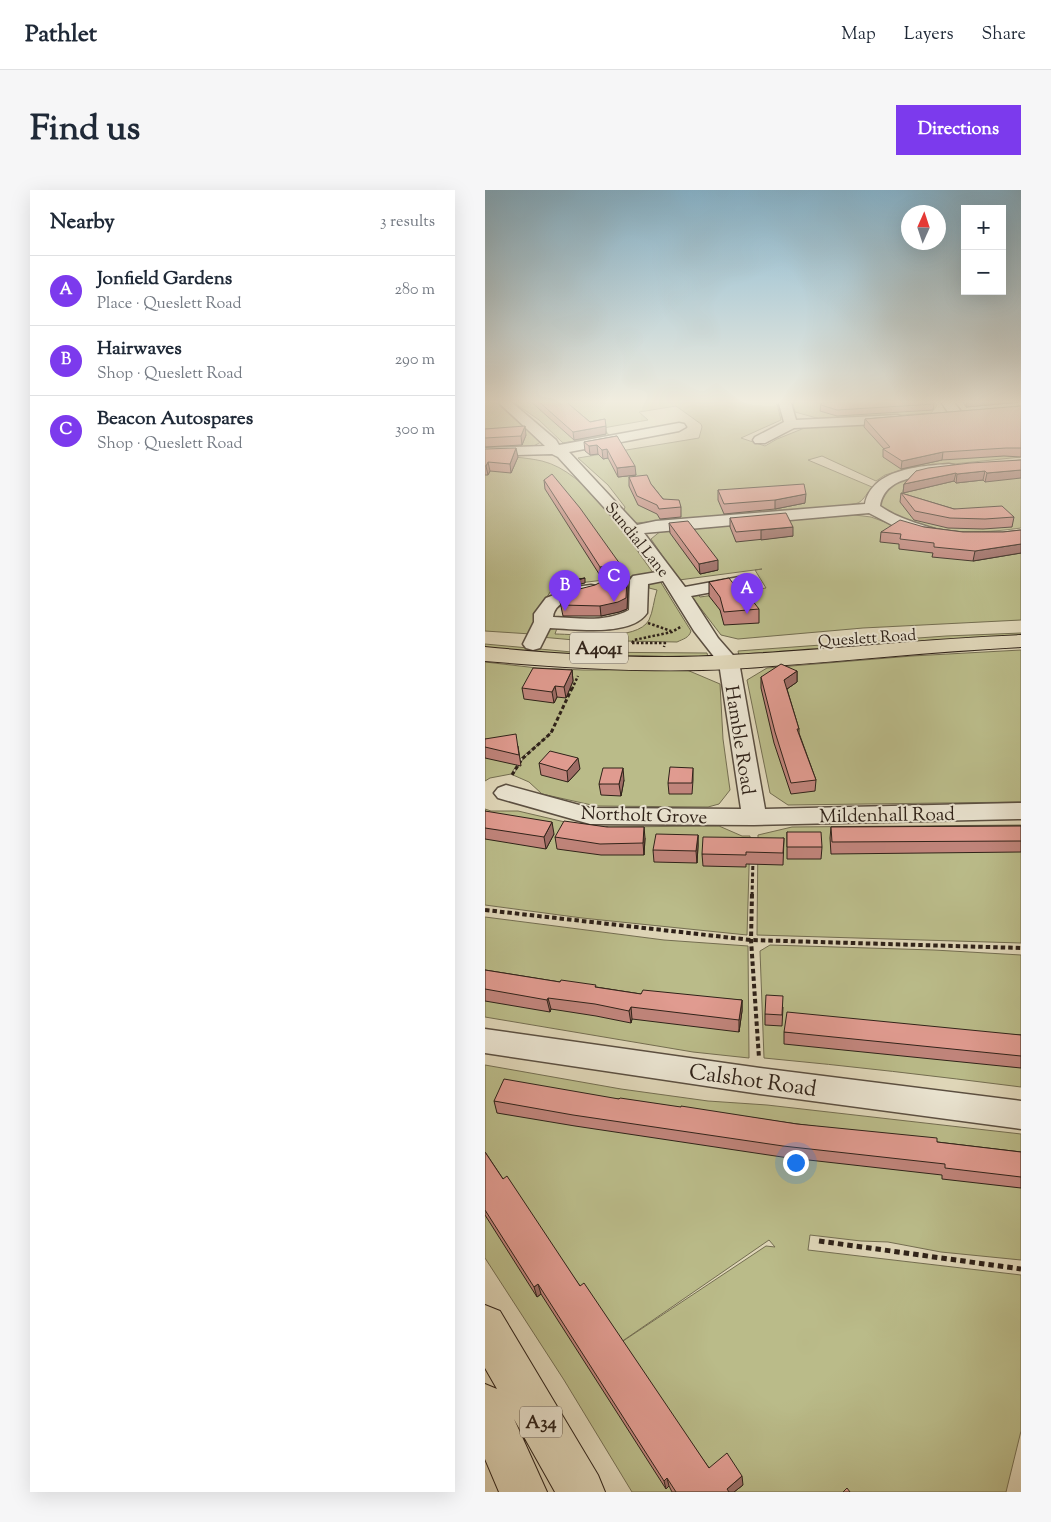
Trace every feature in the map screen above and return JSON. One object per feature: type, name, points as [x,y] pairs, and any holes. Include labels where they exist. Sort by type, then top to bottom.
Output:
[{"type":"highway","name":"Queslett Road","points":[[485,639],[533,644],[721,655],[949,631],[1021,629]]},
{"type":"highway","name":"Queslett Road","points":[[485,654],[579,662],[1021,641]]},
{"type":"highway","name":"A34","points":[[485,1326],[581,1492]]},
{"type":"highway","points":[[485,1406],[523,1492]]},
{"type":"street","name":"Sundial Lane","points":[[569,461],[634,530],[721,655]]},
{"type":"street","points":[[872,508],[875,495],[891,480],[914,472],[965,466]]},
{"type":"street","points":[[634,530],[656,526],[872,508],[882,516],[901,524],[943,536]]},
{"type":"street","points":[[543,622],[609,624],[627,621],[637,613],[632,580],[667,575]]},
{"type":"street","points":[[679,593],[739,582]]},
{"type":"street","points":[[533,644],[543,622],[542,616],[545,608],[551,601],[563,596],[591,590],[598,585],[607,583]]},
{"type":"street","name":"Hamble Road","points":[[721,655],[754,817]]},
{"type":"street","name":"Northolt Grove","points":[[509,784],[590,816],[754,817]]},
{"type":"street","name":"Mildenhall Road","points":[[754,817],[1021,811]]},
{"type":"street","name":"Calshot Road","points":[[485,1041],[760,1081],[1021,1115]]},
{"type":"path","points":[[630,649],[634,640],[672,632],[695,618]]},
{"type":"path","points":[[509,784],[522,758],[551,733],[579,675]]},
{"type":"path","points":[[754,817],[751,940],[760,1081]]},
{"type":"path","points":[[485,910],[751,940],[1021,948]]},
{"type":"path","points":[[819,1241],[1021,1269]]},
{"type":"green space","points":[[485,461],[542,461],[559,468],[575,478],[591,492],[619,525],[654,574],[554,586],[536,614],[531,634],[485,631]]},
{"type":"green space","points":[[581,461],[810,461],[872,487],[861,501],[856,504],[636,523],[631,521],[624,510],[625,507],[608,485]]},
{"type":"green space","points":[[832,461],[985,461],[905,469],[885,475],[876,481]]},
{"type":"green space","points":[[1021,463],[1021,528],[981,532],[948,530],[916,523],[879,508],[882,495],[886,489],[902,480],[934,473]]},
{"type":"green space","points":[[847,514],[871,517],[918,534],[1021,537],[1021,620],[863,628],[738,639],[721,635],[689,593],[696,592],[700,597],[766,588],[755,570],[762,569],[679,580],[651,539],[662,530]]},
{"type":"green space","points":[[660,581],[691,631],[684,639],[677,642],[574,640],[541,637],[547,626],[557,628],[555,634],[591,635],[620,634],[642,627],[649,620],[657,590],[649,588],[649,583]]},
{"type":"green space","points":[[1021,633],[1021,637],[739,656],[738,651],[946,636]]},
{"type":"green space","points":[[485,644],[572,652],[707,653],[708,657],[568,655],[485,648]]},
{"type":"green space","points":[[1021,650],[1021,802],[788,805],[770,793],[747,680],[767,668],[912,656]]},
{"type":"green space","points":[[485,662],[537,668],[583,670],[687,670],[720,684],[723,739],[730,790],[719,804],[708,807],[596,806],[542,794],[529,782],[513,775],[523,759],[552,732],[521,758],[511,774],[490,778],[485,781]]},
{"type":"green space","points":[[485,809],[491,811],[518,811],[565,822],[605,827],[719,826],[742,836],[750,836],[747,935],[582,918],[485,905]]},
{"type":"green space","points":[[1021,825],[1021,943],[757,935],[758,835],[792,827]]},
{"type":"green space","points":[[485,917],[664,940],[748,946],[749,1058],[693,1052],[485,1017]]},
{"type":"green space","points":[[770,945],[934,950],[1021,955],[1021,1087],[893,1071],[764,1058],[760,951]]},
{"type":"green space","points":[[485,1065],[621,1089],[708,1101],[767,1105],[1021,1134],[1021,1260],[941,1252],[888,1242],[810,1235],[808,1250],[1021,1275],[1021,1431],[1006,1492],[632,1492],[564,1380],[485,1258]],"holes":[[[769,1240],[775,1247],[766,1246],[611,1349]]]},
{"type":"building","points":[[485,461],[511,461],[510,464],[488,462],[485,466]]},
{"type":"building","points":[[613,461],[632,461],[635,466],[617,468]]},
{"type":"building","points":[[1021,461],[1021,470],[956,473],[904,484],[916,471],[970,463]]},
{"type":"building","points":[[552,474],[580,508],[620,564],[600,567],[544,480]]},
{"type":"building","points":[[647,475],[651,484],[663,499],[679,500],[681,507],[659,509],[657,505],[637,496],[629,477]]},
{"type":"building","points":[[804,484],[806,494],[775,500],[724,504],[718,490]]},
{"type":"building","points":[[901,493],[954,509],[1002,506],[1014,517],[985,519],[950,518],[915,511]]},
{"type":"building","points":[[786,513],[793,527],[736,532],[730,518]]},
{"type":"building","points":[[900,520],[924,527],[963,532],[1021,530],[1021,544],[975,551],[934,547],[934,543],[900,539],[901,534],[881,532]]},
{"type":"building","points":[[688,521],[718,560],[699,564],[669,523]]},
{"type":"building","points":[[585,578],[556,585],[555,582]]},
{"type":"building","points":[[627,578],[626,598],[618,602],[600,606],[562,605],[559,597],[564,593],[595,585],[605,580]]},
{"type":"building","points":[[729,578],[742,595],[748,595],[759,609],[724,612],[720,597],[709,582]]},
{"type":"building","points":[[781,664],[797,671],[784,680],[799,729],[797,729],[816,780],[791,783],[775,732],[761,677]]},
{"type":"building","points":[[533,668],[572,670],[564,687],[555,686],[552,692],[522,688]]},
{"type":"building","points":[[516,734],[519,755],[485,747],[485,739]]},
{"type":"building","points":[[550,751],[578,758],[567,771],[539,763]]},
{"type":"building","points":[[670,767],[693,768],[692,783],[668,783]]},
{"type":"building","points":[[603,768],[623,768],[619,784],[599,784]]},
{"type":"building","points":[[485,811],[552,822],[544,837],[485,828]]},
{"type":"building","points":[[564,821],[607,827],[644,827],[643,843],[600,844],[555,837]]},
{"type":"building","points":[[1021,826],[1021,841],[832,842],[831,827]]},
{"type":"building","points":[[787,832],[821,832],[822,847],[787,847]]},
{"type":"building","points":[[656,834],[698,835],[696,851],[653,850]]},
{"type":"building","points":[[703,837],[784,838],[783,853],[746,852],[746,855],[702,854]]},
{"type":"building","points":[[485,970],[560,982],[561,980],[596,985],[595,987],[641,994],[643,990],[742,1000],[739,1020],[631,1007],[629,1011],[595,1004],[548,998],[547,1000],[485,989]]},
{"type":"building","points":[[766,995],[783,996],[782,1015],[765,1014]]},
{"type":"building","points":[[787,1012],[1021,1035],[1021,1056],[784,1032]]},
{"type":"building","points":[[504,1079],[619,1099],[681,1106],[797,1124],[937,1138],[937,1142],[1021,1152],[1021,1177],[945,1168],[945,1164],[783,1146],[573,1115],[494,1101]]},
{"type":"building","points":[[485,1152],[503,1179],[507,1176],[580,1286],[584,1283],[709,1468],[727,1453],[742,1476],[727,1489],[729,1492],[676,1492],[667,1478],[664,1481],[538,1284],[534,1287],[485,1210]]},
{"type":"place","name":"Beacon Autospares","points":[[614,602]]},
{"type":"place","name":"Hairwaves","points":[[565,611]]},
{"type":"place","name":"Jonfield Gardens","points":[[747,614]]}]
